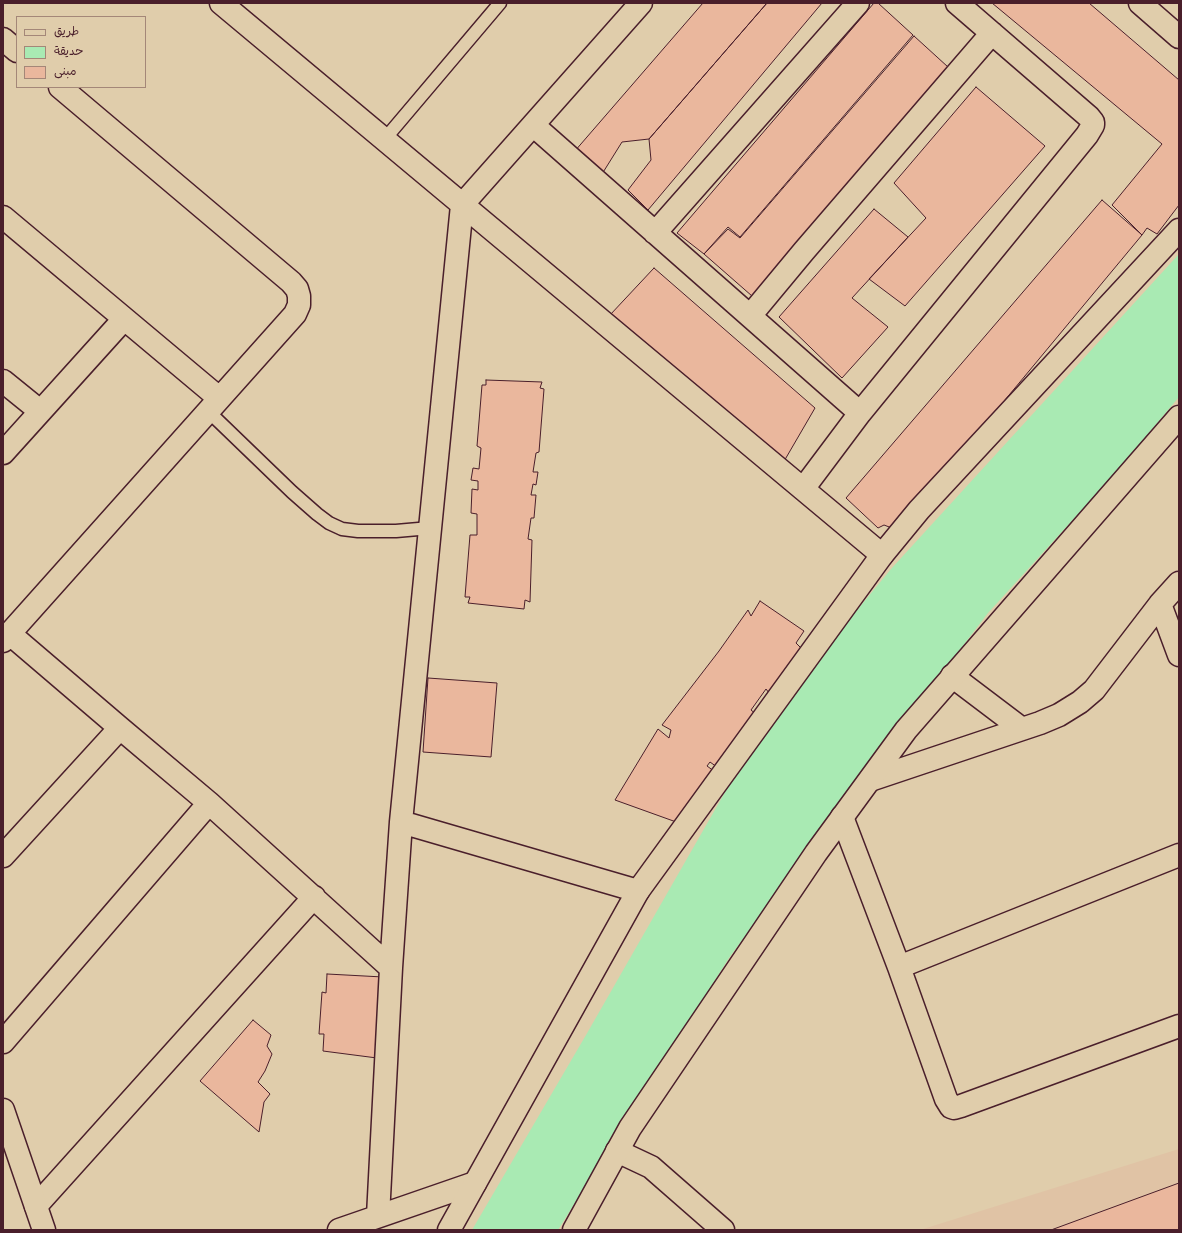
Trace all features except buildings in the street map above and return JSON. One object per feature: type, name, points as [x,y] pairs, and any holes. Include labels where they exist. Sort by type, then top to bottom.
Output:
[{"type":"street","points":[[221,3],[882,555]]},
{"type":"street","points":[[378,1216],[391,968],[401,822],[462,205],[642,3]]},
{"type":"street","points":[[655,233],[858,3]]},
{"type":"street","points":[[803,489],[860,413],[1087,135],[1093,125],[1093,122],[1083,111],[957,3]]},
{"type":"street","points":[[1140,3],[1179,37]]},
{"type":"street","points":[[750,316],[804,251],[992,33]]},
{"type":"street","points":[[3,39],[16,50]]},
{"type":"street","points":[[61,88],[291,282],[297,289],[299,305],[295,314],[6,637],[120,728],[209,803],[391,968]]},
{"type":"street","points":[[533,125],[860,413]]},
{"type":"street","points":[[3,217],[124,319],[214,405]]},
{"type":"street","points":[[449,1230],[638,891],[882,555],[918,510],[1179,230]]},
{"type":"street","points":[[3,453],[124,319]]},
{"type":"street","points":[[3,382],[40,411]]},
{"type":"street","points":[[574,1230],[634,1122],[811,859],[906,730],[1179,417]]},
{"type":"street","points":[[870,780],[1060,715],[1094,690],[1160,604],[1179,583]]},
{"type":"street","points":[[1160,604],[1179,656]]},
{"type":"street","points":[[952,676],[1022,729]]},
{"type":"street","points":[[3,856],[120,728]]},
{"type":"street","points":[[3,1042],[209,803]]},
{"type":"street","points":[[842,817],[949,1105],[954,1108],[1179,1026]]},
{"type":"street","points":[[401,822],[638,891]]},
{"type":"street","points":[[899,967],[1179,855]]},
{"type":"street","points":[[36,1206],[314,897]]},
{"type":"street","points":[[3,1110],[44,1230]]},
{"type":"street","points":[[617,1151],[651,1167],[723,1230]]},
{"type":"street","points":[[339,1230],[475,1183]]},
{"type":"lane","points":[[384,140],[500,3]]},
{"type":"lane","points":[[214,405],[292,492],[328,523],[342,529],[358,531],[396,531],[430,528]]},
{"type":"shaded area","points":[[1179,1149],[1179,1230],[920,1230]]},
{"type":"green space","points":[[1179,254],[1179,397],[1111,478],[988,613],[857,785],[729,958],[558,1230],[472,1230],[732,780],[785,697],[891,569]]}]
